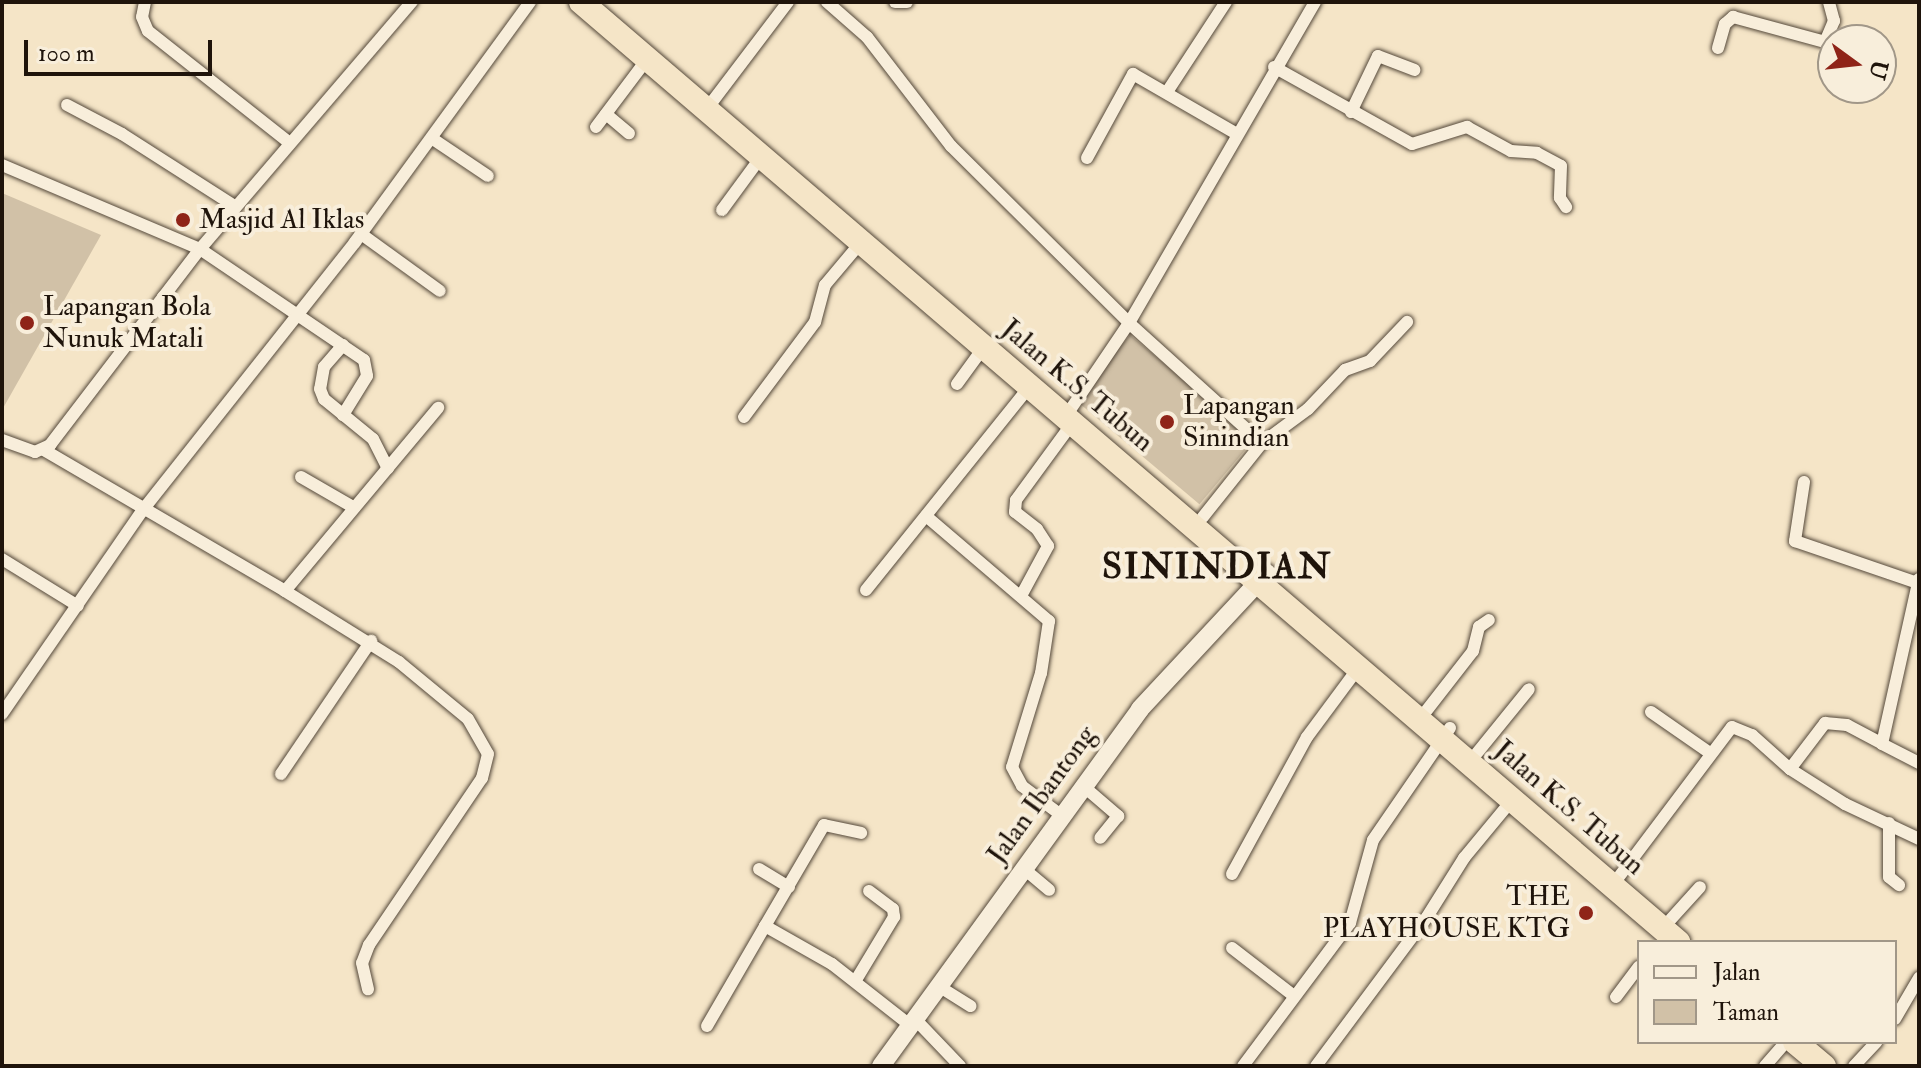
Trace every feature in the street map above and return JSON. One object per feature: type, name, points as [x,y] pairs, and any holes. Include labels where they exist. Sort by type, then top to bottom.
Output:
[{"type":"highway","name":"Jalan K.S. Tubun","points":[[581,2],[647,59],[711,105],[1425,715],[1512,800],[1616,882]]},
{"type":"highway","name":"Jalan K.S. Tubun","points":[[603,2],[761,157],[1030,386],[1071,414],[1203,517],[1359,667],[1477,753],[1669,934],[1691,940]]},
{"type":"highway","points":[[1797,1044],[1824,1066]]},
{"type":"highway","points":[[1817,1044],[1843,1066]]},
{"type":"street","points":[[145,2],[142,17],[148,31],[290,143]]},
{"type":"street","points":[[2,714],[142,511],[361,234],[433,139],[501,36],[530,2]]},
{"type":"street","points":[[711,105],[788,2]]},
{"type":"street","points":[[827,2],[867,37],[951,146],[1129,323],[1262,443]]},
{"type":"street","points":[[895,2],[907,2]]},
{"type":"street","points":[[1167,92],[1226,2]]},
{"type":"street","points":[[1021,596],[1048,546],[1037,529],[1015,512],[1016,500],[1129,323],[1235,133],[1315,2]]},
{"type":"street","points":[[1718,48],[1725,24],[1733,17],[1825,42],[1834,21],[1829,2]]},
{"type":"street","points":[[2,440],[35,452],[44,450],[200,249],[404,5]]},
{"type":"street","points":[[1351,112],[1378,56],[1414,70]]},
{"type":"street","points":[[596,127],[647,59]]},
{"type":"street","points":[[1274,67],[1412,144],[1467,127],[1511,151],[1537,153],[1561,166],[1560,198],[1566,207]]},
{"type":"street","points":[[1087,158],[1133,74],[1235,133]]},
{"type":"street","points":[[67,105],[133,140],[236,207]]},
{"type":"street","points":[[606,114],[629,133]]},
{"type":"street","points":[[433,139],[488,176]]},
{"type":"street","points":[[722,210],[761,157]]},
{"type":"street","points":[[2,165],[200,249],[343,345],[369,368],[343,415]]},
{"type":"street","points":[[361,234],[440,291]]},
{"type":"street","points":[[744,417],[815,322],[825,285],[862,241]]},
{"type":"street","points":[[1203,517],[1262,443],[1308,409],[1345,370],[1370,361],[1407,322]]},
{"type":"street","points":[[343,345],[320,379],[324,399],[373,439],[388,468]]},
{"type":"street","points":[[957,384],[984,347]]},
{"type":"street","points":[[866,590],[1030,386]]},
{"type":"street","points":[[285,591],[438,408]]},
{"type":"street","points":[[44,450],[142,511],[371,641],[468,719],[488,754],[482,778],[369,945],[362,963],[368,989]]},
{"type":"street","points":[[301,477],[353,507]]},
{"type":"street","points":[[1804,482],[1795,541],[1918,581],[1882,744]]},
{"type":"street","points":[[926,516],[1045,616],[1049,630],[1012,767],[1022,786],[1061,815]]},
{"type":"street","points":[[2,559],[78,606]]},
{"type":"street","name":"Jalan Ibantong","points":[[881,1066],[1140,709],[1263,577]]},
{"type":"street","points":[[1243,1066],[1350,923],[1373,840],[1425,715],[1473,651],[1479,627],[1489,620]]},
{"type":"street","points":[[281,774],[371,641]]},
{"type":"street","points":[[1232,874],[1307,737],[1359,667]]},
{"type":"street","points":[[1477,753],[1529,689]]},
{"type":"street","points":[[1651,712],[1710,753]]},
{"type":"street","points":[[1790,769],[1825,723],[1855,728],[1919,763]]},
{"type":"street","points":[[1616,882],[1726,732],[1738,728],[1790,769],[1845,804],[1919,839]]},
{"type":"street","points":[[1082,785],[1118,816],[1100,838]]},
{"type":"street","points":[[1316,1066],[1427,917],[1464,858],[1512,800]]},
{"type":"street","points":[[1889,823],[1889,877],[1899,885]]},
{"type":"street","points":[[707,1026],[824,825],[861,833]]},
{"type":"street","points":[[1023,868],[1049,890]]},
{"type":"street","points":[[759,869],[789,887]]},
{"type":"street","points":[[1669,934],[1700,887]]},
{"type":"street","points":[[856,980],[894,917],[893,909],[869,891]]},
{"type":"street","points":[[765,926],[856,980],[914,1023],[960,1066]]},
{"type":"street","points":[[1232,948],[1294,996]]},
{"type":"street","points":[[1616,997],[1637,970]]},
{"type":"street","points":[[1897,1016],[1919,978]]},
{"type":"street","points":[[940,987],[971,1006]]},
{"type":"street","points":[[1765,1066],[1784,1044]]},
{"type":"street","points":[[1854,1066],[1874,1044]]},
{"type":"green space","name":"Lapangan Bola Nunuk Matali","points":[[2,193],[101,235],[2,410]]},
{"type":"green space","name":"Lapangan Sinindian","points":[[1130,335],[1254,439],[1199,504],[1075,400]]},
{"type":"place","name":"Masjid Al Iklas","points":[[183,220]]},
{"type":"place","name":"Lapangan Bola Nunuk Matali","points":[[27,323]]},
{"type":"place","name":"Lapangan Sinindian","points":[[1167,422]]},
{"type":"place","name":"THE PLAYHOUSE KTG","points":[[1586,913]]},
{"type":"district","name":"SININDIAN","points":[[1217,567]]}]
